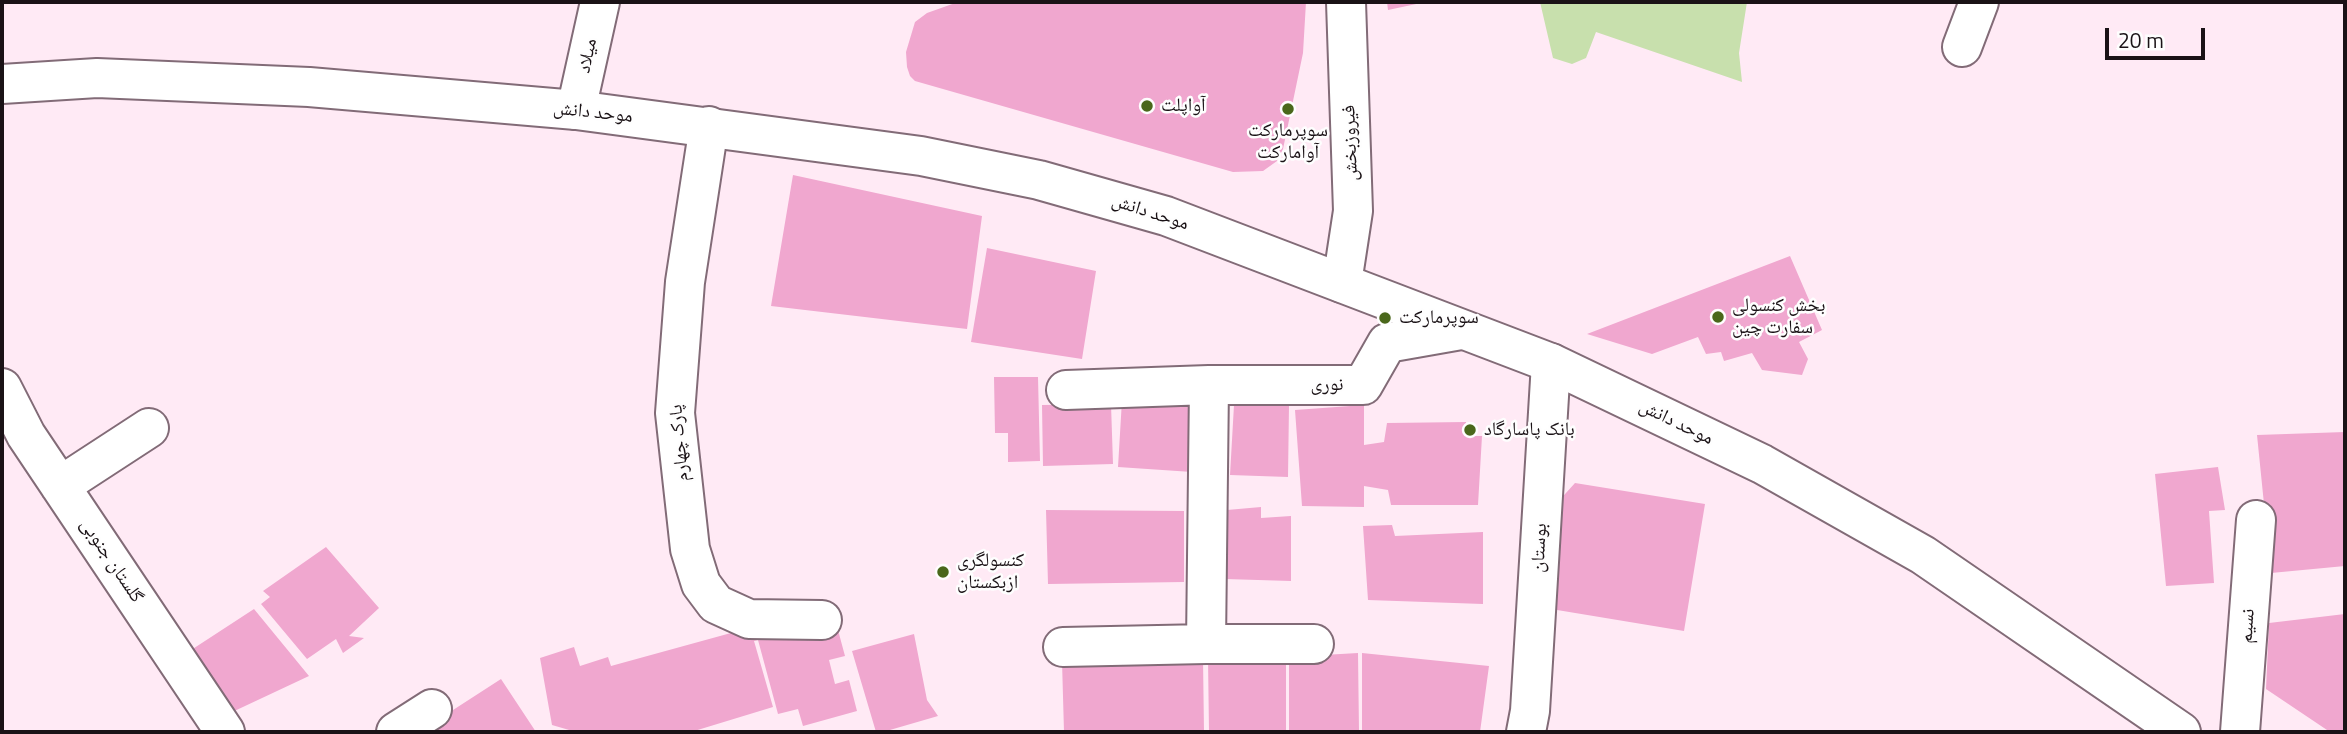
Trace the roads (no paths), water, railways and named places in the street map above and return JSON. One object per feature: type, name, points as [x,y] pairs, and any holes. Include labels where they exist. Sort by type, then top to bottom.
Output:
[{"type":"street","name":"میلاد","points":[[576,110],[600,2]]},
{"type":"street","name":"فیروزبخش","points":[[1342,283],[1353,211],[1346,2]]},
{"type":"street","points":[[1962,47],[1979,2]]},
{"type":"street","name":"موحد دانش","points":[[2,84],[97,78],[309,87],[576,110],[921,156],[1039,180],[1166,216],[1551,363],[1762,464],[1923,555],[2181,732]]},
{"type":"street","name":"پارک چهارم","points":[[709,126],[685,282],[674,413],[690,549],[701,584],[716,604],[748,619],[822,620]]},
{"type":"street","name":"نوری","points":[[1066,390],[1209,385],[1363,385],[1387,343],[1461,330]]},
{"type":"street","name":"بوستان","points":[[1526,732],[1530,710],[1551,363]]},
{"type":"street","points":[[1206,644],[1209,385]]},
{"type":"street","name":"گلستان جنوبی","points":[[2,388],[26,435],[225,732]]},
{"type":"street","points":[[60,486],[149,428]]},
{"type":"street","name":"نسیم","points":[[2241,732],[2256,520]]},
{"type":"street","points":[[1063,647],[1314,644]]},
{"type":"street","points":[[396,732],[432,709]]},
{"type":"place","name":"آواپلت","points":[[1147,106]]},
{"type":"place","name":"سوپرمارکت آوامارکت","points":[[1288,109]]},
{"type":"place","name":"بخش کنسولی سفارت چین","points":[[1718,317]]},
{"type":"place","name":"سوپرمارکت","points":[[1385,318]]},
{"type":"place","name":"بانک پاسارگاد","points":[[1470,430]]},
{"type":"place","name":"کنسولگری ازبکستان","points":[[943,572]]}]
